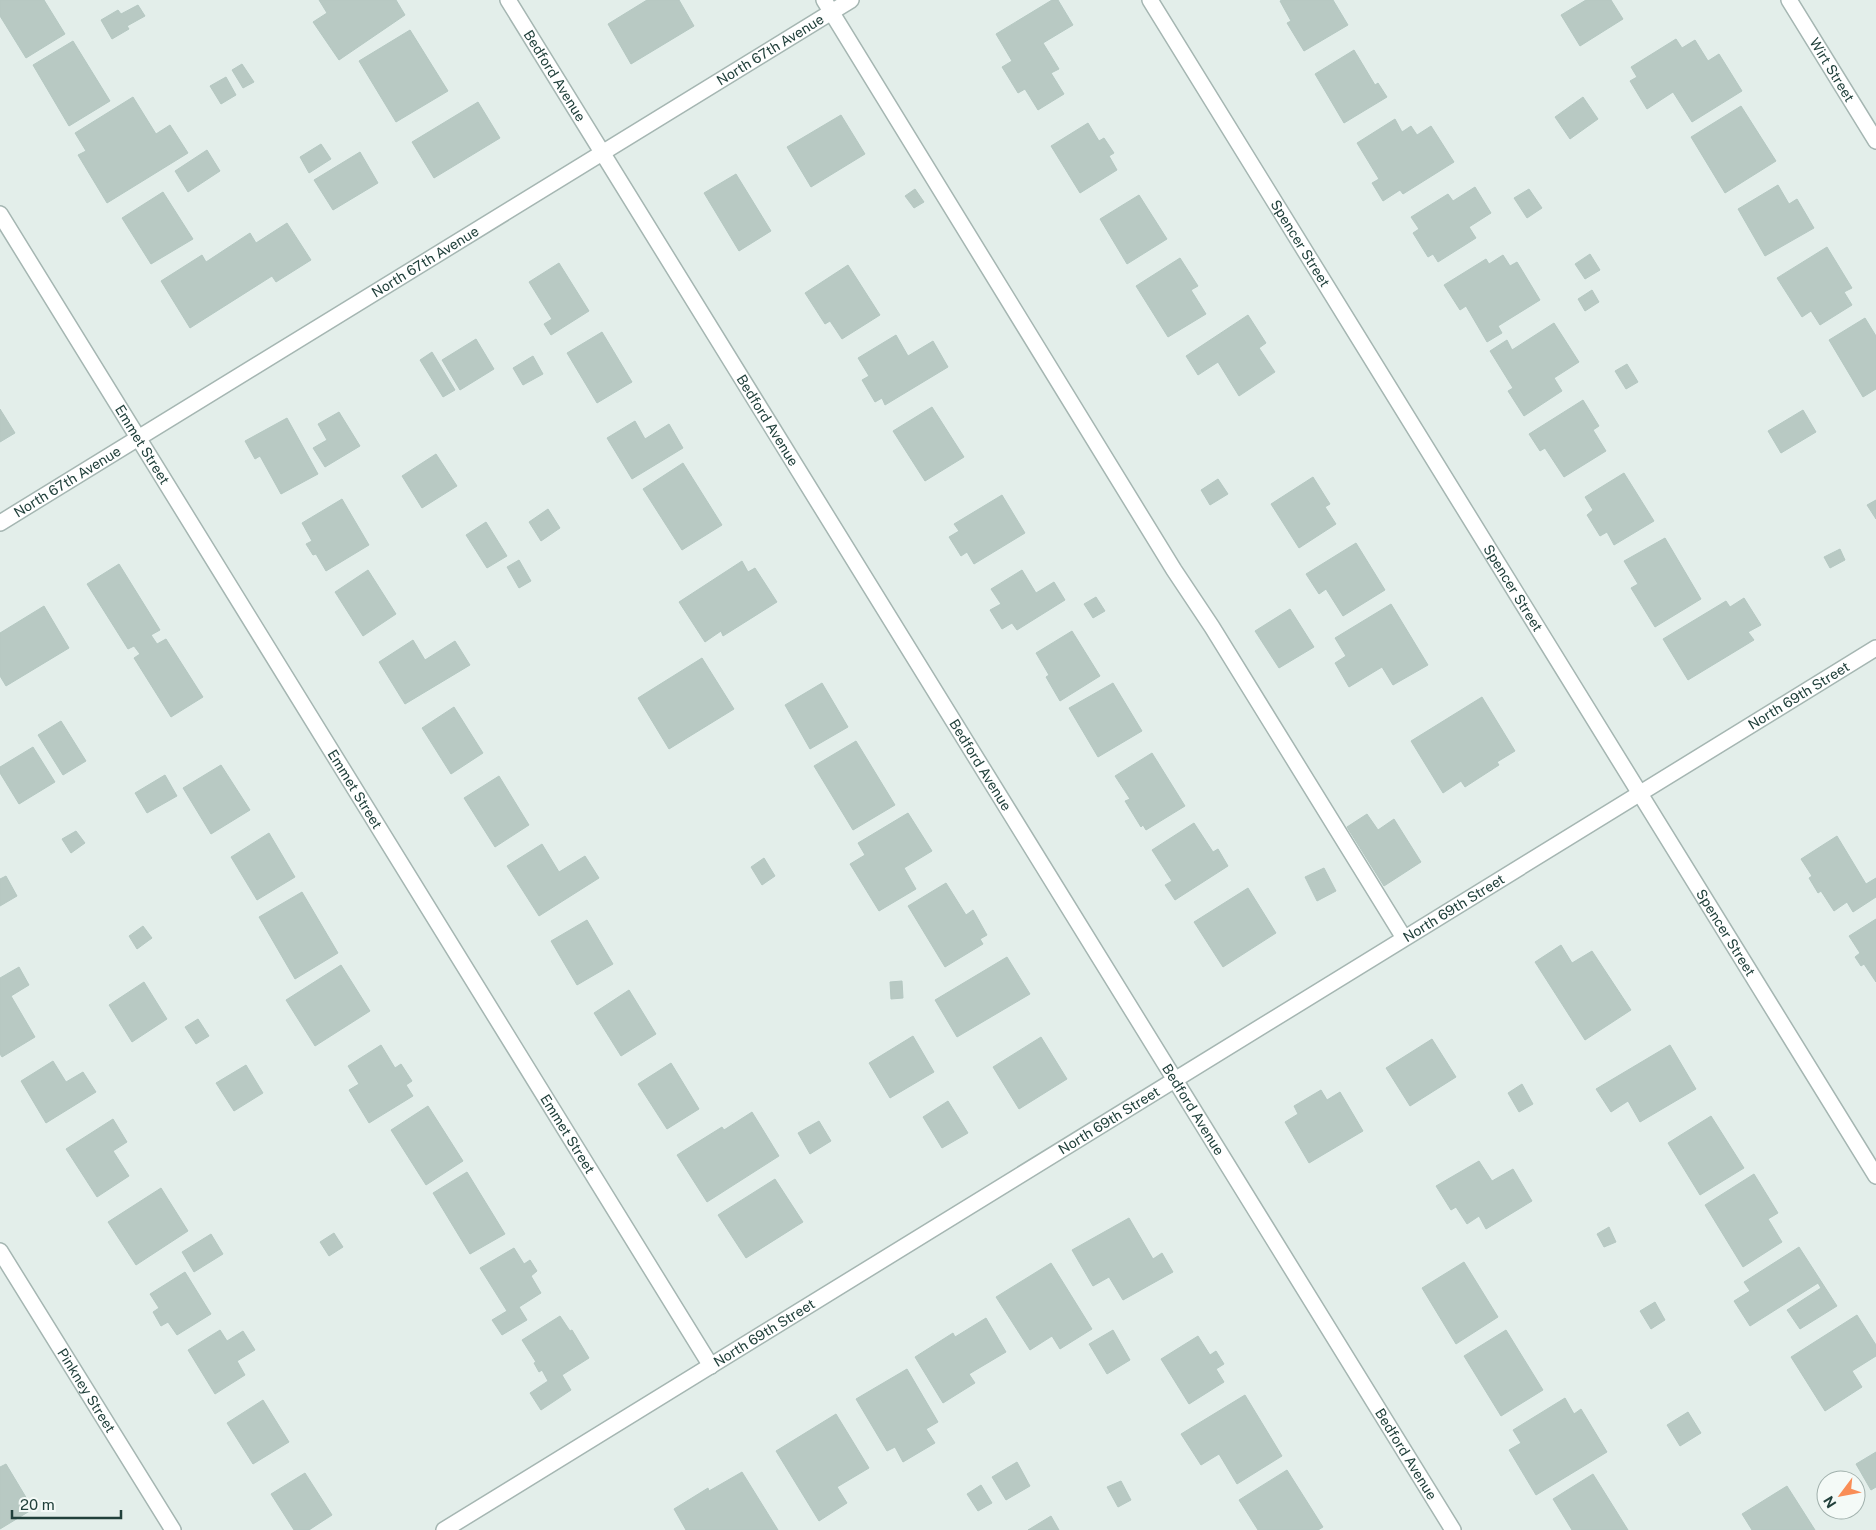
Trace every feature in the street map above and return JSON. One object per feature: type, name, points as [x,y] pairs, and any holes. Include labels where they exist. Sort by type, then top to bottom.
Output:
[{"type":"street","name":"Bedford Avenue","points":[[508,0],[1453,1530]]},
{"type":"street","name":"North 67th Avenue","points":[[0,523],[603,152],[827,6],[851,0]]},
{"type":"street","name":"Spencer Street","points":[[1150,0],[1876,1176]]},
{"type":"street","name":"Wirt Street","points":[[1790,0],[1876,141]]},
{"type":"street","points":[[827,6],[1174,570],[1217,635],[1404,938]]},
{"type":"street","name":"Emmet Street","points":[[0,214],[711,1366]]},
{"type":"street","name":"North 69th Street","points":[[444,1530],[1876,648]]},
{"type":"street","name":"Pinkney Street","points":[[0,1251],[173,1530]]},
{"type":"building","points":[[0,0],[44,0],[65,34],[26,58],[0,16]]},
{"type":"building","points":[[319,0],[396,0],[405,15],[339,60],[313,22],[327,13]]},
{"type":"building","points":[[647,0],[679,0],[694,26],[631,64],[608,24]]},
{"type":"building","points":[[1052,0],[1058,0],[1073,25],[1043,43],[1059,69],[1051,73],[1064,94],[1038,110],[1025,89],[1018,93],[1002,67],[1012,61],[996,34]]},
{"type":"building","points":[[1333,0],[1348,25],[1304,51],[1287,23],[1291,21],[1280,1]]},
{"type":"building","points":[[1586,0],[1611,0],[1623,19],[1580,46],[1561,15]]},
{"type":"building","points":[[138,5],[145,16],[127,26],[129,29],[112,39],[101,20],[118,10],[121,14]]},
{"type":"building","points":[[410,30],[448,91],[396,122],[359,61]]},
{"type":"building","points":[[1676,39],[1682,48],[1695,40],[1708,61],[1719,54],[1742,91],[1692,122],[1673,92],[1647,109],[1630,81],[1637,77],[1631,67]]},
{"type":"building","points":[[73,41],[110,101],[69,126],[33,65]]},
{"type":"building","points":[[1354,50],[1375,85],[1378,83],[1387,97],[1344,123],[1315,74]]},
{"type":"building","points":[[242,64],[254,82],[243,88],[232,70]]},
{"type":"building","points":[[226,77],[236,95],[221,104],[210,86]]},
{"type":"building","points":[[133,97],[156,134],[170,125],[188,153],[107,203],[78,155],[86,151],[75,133]]},
{"type":"building","points":[[1583,97],[1598,119],[1570,139],[1555,117]]},
{"type":"building","points":[[478,102],[500,138],[434,178],[412,142]]},
{"type":"building","points":[[1741,106],[1776,161],[1725,193],[1691,137]]},
{"type":"building","points":[[841,115],[865,154],[811,187],[787,147]]},
{"type":"building","points":[[1395,119],[1402,132],[1411,126],[1417,135],[1431,126],[1454,162],[1403,194],[1400,190],[1383,201],[1372,183],[1379,179],[1357,143]]},
{"type":"building","points":[[1088,123],[1099,141],[1104,138],[1114,153],[1109,156],[1117,170],[1080,193],[1051,146]]},
{"type":"building","points":[[321,144],[331,159],[309,173],[300,157]]},
{"type":"building","points":[[207,150],[220,171],[188,192],[175,171]]},
{"type":"building","points":[[360,152],[378,183],[333,210],[314,180]]},
{"type":"building","points":[[736,174],[771,231],[739,251],[704,193]]},
{"type":"building","points":[[1778,185],[1789,204],[1797,199],[1814,228],[1765,256],[1738,209]]},
{"type":"building","points":[[1475,187],[1491,213],[1469,227],[1476,238],[1438,262],[1433,254],[1428,257],[1413,233],[1419,229],[1411,217],[1448,194],[1453,201]]},
{"type":"building","points":[[915,189],[924,202],[914,208],[905,196]]},
{"type":"building","points":[[1529,189],[1542,208],[1527,218],[1514,198]]},
{"type":"building","points":[[163,192],[193,239],[151,264],[122,218]]},
{"type":"building","points":[[1139,195],[1167,239],[1127,264],[1100,219]]},
{"type":"building","points":[[287,223],[311,260],[276,282],[272,276],[190,328],[161,281],[202,255],[206,262],[250,233],[256,243]]},
{"type":"building","points":[[1827,247],[1852,288],[1844,292],[1852,305],[1820,325],[1811,311],[1802,317],[1777,278]]},
{"type":"building","points":[[1590,254],[1600,270],[1585,279],[1575,264]]},
{"type":"building","points":[[1503,255],[1510,266],[1517,262],[1540,300],[1498,326],[1502,333],[1487,342],[1466,306],[1460,310],[1444,285],[1486,259],[1489,264]]},
{"type":"building","points":[[1180,258],[1198,286],[1191,290],[1206,314],[1168,337],[1136,286]]},
{"type":"building","points":[[559,263],[589,311],[551,335],[544,324],[552,319],[529,282]]},
{"type":"building","points":[[848,265],[880,315],[842,339],[830,321],[825,324],[805,293]]},
{"type":"building","points":[[1592,290],[1599,302],[1585,311],[1578,299]]},
{"type":"building","points":[[1248,315],[1266,343],[1259,348],[1275,372],[1239,396],[1218,362],[1198,375],[1186,356]]},
{"type":"building","points":[[1865,318],[1876,336],[1876,389],[1863,397],[1829,340]]},
{"type":"building","points":[[1554,323],[1579,362],[1554,378],[1562,391],[1524,416],[1508,391],[1513,388],[1490,351],[1507,340],[1512,350]]},
{"type":"building","points":[[602,332],[632,382],[597,403],[567,353]]},
{"type":"building","points":[[896,335],[908,356],[933,341],[948,367],[885,405],[882,398],[875,402],[862,380],[869,376],[858,358]]},
{"type":"building","points":[[476,339],[494,369],[460,390],[442,360]]},
{"type":"building","points":[[432,352],[455,390],[443,397],[420,360]]},
{"type":"building","points":[[533,356],[543,374],[523,385],[513,368]]},
{"type":"building","points":[[1627,364],[1638,382],[1626,389],[1615,371]]},
{"type":"building","points":[[1583,400],[1599,426],[1593,430],[1606,451],[1564,477],[1545,448],[1540,451],[1529,434]]},
{"type":"building","points":[[932,407],[964,457],[925,481],[893,431]]},
{"type":"building","points":[[0,409],[15,433],[0,442]]},
{"type":"building","points":[[1803,410],[1816,432],[1781,453],[1768,431]]},
{"type":"building","points":[[339,412],[360,446],[325,467],[313,448],[327,440],[318,424]]},
{"type":"building","points":[[287,418],[318,474],[281,494],[260,456],[255,459],[245,441]]},
{"type":"building","points":[[635,421],[645,439],[669,424],[683,448],[632,479],[607,438]]},
{"type":"building","points":[[436,454],[457,486],[422,508],[402,476]]},
{"type":"building","points":[[683,463],[722,525],[682,550],[643,489]]},
{"type":"building","points":[[1624,473],[1654,521],[1614,545],[1607,532],[1600,536],[1587,515],[1593,510],[1585,497]]},
{"type":"building","points":[[1313,477],[1330,504],[1325,507],[1336,524],[1299,548],[1271,504]]},
{"type":"building","points":[[1218,479],[1228,494],[1210,505],[1201,490]]},
{"type":"building","points":[[1002,495],[1025,533],[974,564],[967,552],[961,556],[949,537],[959,531],[954,524]]},
{"type":"building","points":[[342,499],[369,545],[326,571],[316,554],[313,555],[306,544],[312,541],[302,523]]},
{"type":"building","points":[[1876,500],[1876,519],[1867,505]]},
{"type":"building","points":[[548,509],[560,528],[541,541],[529,522]]},
{"type":"building","points":[[486,522],[507,556],[487,568],[466,535]]},
{"type":"building","points":[[1665,538],[1701,599],[1655,627],[1631,588],[1638,584],[1624,561]]},
{"type":"building","points":[[1356,543],[1385,590],[1343,616],[1326,589],[1319,594],[1306,574]]},
{"type":"building","points":[[1840,549],[1845,560],[1830,568],[1824,557]]},
{"type":"building","points":[[519,560],[531,581],[519,588],[507,567]]},
{"type":"building","points":[[742,561],[748,572],[755,568],[777,602],[723,636],[721,631],[705,642],[679,602]]},
{"type":"building","points":[[119,564],[160,630],[151,635],[157,644],[166,639],[203,697],[171,717],[134,658],[140,654],[134,646],[128,649],[87,584]]},
{"type":"building","points":[[368,570],[396,614],[363,636],[335,592]]},
{"type":"building","points":[[1022,570],[1036,593],[1054,582],[1065,600],[1017,630],[1012,623],[1002,629],[990,610],[1001,604],[991,589]]},
{"type":"building","points":[[1096,597],[1105,611],[1093,618],[1084,604]]},
{"type":"building","points":[[1744,598],[1761,625],[1748,632],[1754,640],[1688,680],[1663,639],[1726,601],[1730,607]]},
{"type":"building","points":[[1391,604],[1428,665],[1393,685],[1382,667],[1349,687],[1335,663],[1346,656],[1335,638]]},
{"type":"building","points":[[44,606],[69,648],[6,686],[0,676],[0,633]]},
{"type":"building","points":[[1290,609],[1314,647],[1279,668],[1255,631]]},
{"type":"building","points":[[1072,631],[1100,676],[1060,701],[1046,677],[1049,675],[1036,653]]},
{"type":"building","points":[[413,640],[425,660],[455,641],[470,665],[405,704],[379,662]]},
{"type":"building","points":[[702,658],[734,709],[669,749],[638,698]]},
{"type":"building","points":[[822,683],[848,727],[810,749],[785,705]]},
{"type":"building","points":[[1113,683],[1142,731],[1098,757],[1069,708]]},
{"type":"building","points":[[1482,697],[1515,751],[1497,762],[1499,765],[1465,787],[1461,781],[1443,793],[1411,741]]},
{"type":"building","points":[[454,707],[483,753],[451,774],[422,728]]},
{"type":"building","points":[[61,721],[86,761],[63,775],[38,735]]},
{"type":"building","points":[[856,741],[895,805],[853,830],[814,766]]},
{"type":"building","points":[[33,747],[55,782],[19,804],[0,773],[0,767]]},
{"type":"building","points":[[1152,753],[1185,806],[1146,830],[1143,825],[1141,827],[1125,801],[1130,799],[1115,776]]},
{"type":"building","points":[[221,765],[250,810],[211,834],[183,788]]},
{"type":"building","points":[[165,775],[177,796],[147,813],[135,793]]},
{"type":"building","points":[[499,776],[529,825],[495,847],[464,798]]},
{"type":"building","points":[[908,813],[932,851],[904,868],[916,889],[879,911],[850,864],[865,855],[858,843]]},
{"type":"building","points":[[1367,814],[1378,830],[1394,819],[1421,862],[1384,886],[1347,827]]},
{"type":"building","points":[[1194,823],[1213,852],[1218,849],[1228,866],[1175,900],[1165,885],[1172,881],[1152,850]]},
{"type":"building","points":[[76,831],[85,843],[71,853],[62,839]]},
{"type":"building","points":[[269,833],[295,877],[257,900],[231,857]]},
{"type":"building","points":[[1837,836],[1866,884],[1876,878],[1876,897],[1853,912],[1847,902],[1834,911],[1821,891],[1818,893],[1809,878],[1812,876],[1801,859]]},
{"type":"building","points":[[542,844],[559,872],[585,856],[599,878],[539,916],[507,866]]},
{"type":"building","points":[[764,858],[775,876],[762,885],[751,867]]},
{"type":"building","points":[[1324,868],[1336,891],[1317,901],[1305,877]]},
{"type":"building","points":[[6,876],[17,896],[0,906],[0,879]]},
{"type":"building","points":[[946,883],[966,915],[973,910],[987,935],[980,939],[983,944],[945,967],[908,906]]},
{"type":"building","points":[[1248,888],[1276,933],[1223,967],[1194,922]]},
{"type":"building","points":[[302,892],[338,953],[295,979],[259,917]]},
{"type":"building","points":[[1876,919],[1876,982],[1864,964],[1861,966],[1855,957],[1860,953],[1849,936]]},
{"type":"building","points":[[587,920],[613,964],[577,985],[551,941]]},
{"type":"building","points":[[143,926],[152,938],[137,949],[129,936]]},
{"type":"building","points":[[1561,945],[1572,963],[1592,951],[1631,1010],[1585,1040],[1535,962]]},
{"type":"building","points":[[1007,957],[1030,994],[957,1037],[935,1000]]},
{"type":"building","points":[[341,965],[370,1011],[315,1046],[286,1000]]},
{"type":"building","points":[[19,967],[29,985],[11,996],[35,1037],[2,1057],[0,1054],[0,978]]},
{"type":"building","points":[[902,981],[903,998],[891,999],[890,982]]},
{"type":"building","points":[[144,982],[167,1019],[132,1042],[109,1005]]},
{"type":"building","points":[[629,990],[656,1034],[621,1056],[594,1013]]},
{"type":"building","points":[[198,1019],[209,1036],[196,1044],[185,1027]]},
{"type":"building","points":[[913,1036],[934,1072],[890,1098],[869,1063]]},
{"type":"building","points":[[1041,1037],[1067,1079],[1019,1109],[993,1067]]},
{"type":"building","points":[[1432,1039],[1456,1077],[1410,1106],[1386,1068]]},
{"type":"building","points":[[381,1045],[395,1068],[401,1064],[412,1081],[406,1085],[413,1096],[369,1123],[349,1090],[359,1084],[348,1066]]},
{"type":"building","points":[[1670,1045],[1696,1089],[1640,1122],[1628,1101],[1611,1112],[1596,1089]]},
{"type":"building","points":[[53,1061],[66,1082],[83,1072],[96,1092],[46,1123],[21,1081]]},
{"type":"building","points":[[671,1063],[699,1109],[667,1129],[638,1084]]},
{"type":"building","points":[[246,1065],[263,1093],[234,1111],[216,1083]]},
{"type":"building","points":[[1522,1084],[1533,1104],[1519,1112],[1508,1093]]},
{"type":"building","points":[[1321,1090],[1327,1100],[1340,1092],[1363,1131],[1309,1163],[1285,1122],[1298,1114],[1294,1106]]},
{"type":"building","points":[[948,1101],[968,1133],[942,1148],[923,1117]]},
{"type":"building","points":[[428,1106],[463,1161],[426,1185],[391,1130]]},
{"type":"building","points":[[752,1112],[779,1156],[707,1202],[677,1155],[722,1127],[724,1130]]},
{"type":"building","points":[[1711,1116],[1744,1168],[1700,1195],[1668,1143]]},
{"type":"building","points":[[113,1119],[127,1142],[113,1151],[129,1176],[97,1197],[66,1149]]},
{"type":"building","points":[[819,1121],[831,1141],[810,1154],[798,1133]]},
{"type":"building","points":[[1479,1161],[1492,1181],[1513,1169],[1532,1201],[1486,1229],[1479,1216],[1467,1224],[1456,1207],[1451,1210],[1436,1186]]},
{"type":"building","points":[[467,1172],[505,1234],[470,1254],[433,1193]]},
{"type":"building","points":[[1754,1174],[1778,1213],[1768,1219],[1782,1242],[1743,1267],[1705,1205]]},
{"type":"building","points":[[775,1179],[803,1222],[746,1258],[718,1215]]},
{"type":"building","points":[[161,1188],[188,1231],[136,1265],[108,1222]]},
{"type":"building","points":[[1129,1218],[1153,1259],[1162,1253],[1173,1272],[1123,1300],[1109,1277],[1093,1286],[1072,1250]]},
{"type":"building","points":[[1609,1227],[1616,1242],[1604,1247],[1597,1234]]},
{"type":"building","points":[[334,1233],[343,1247],[329,1256],[320,1242]]},
{"type":"building","points":[[211,1234],[223,1254],[194,1272],[182,1252]]},
{"type":"building","points":[[1799,1247],[1837,1306],[1800,1329],[1787,1310],[1821,1288],[1818,1283],[1750,1326],[1734,1301],[1750,1291],[1744,1282]]},
{"type":"building","points":[[514,1248],[524,1264],[530,1260],[537,1271],[531,1276],[541,1293],[519,1307],[527,1320],[502,1335],[492,1320],[507,1311],[480,1268]]},
{"type":"building","points":[[1464,1262],[1498,1317],[1456,1344],[1422,1288]]},
{"type":"building","points":[[1051,1263],[1092,1329],[1060,1349],[1052,1336],[1030,1350],[996,1297]]},
{"type":"building","points":[[185,1272],[211,1314],[177,1335],[168,1322],[161,1326],[153,1312],[159,1308],[150,1294]]},
{"type":"building","points":[[1655,1302],[1665,1320],[1651,1329],[1640,1311]]},
{"type":"building","points":[[1857,1315],[1876,1345],[1876,1356],[1852,1371],[1862,1387],[1825,1411],[1791,1357]]},
{"type":"building","points":[[560,1316],[570,1331],[572,1330],[589,1358],[562,1375],[571,1390],[541,1410],[530,1393],[548,1381],[542,1370],[539,1372],[534,1363],[536,1362],[522,1340]]},
{"type":"building","points":[[986,1318],[1006,1352],[969,1374],[975,1383],[943,1403],[915,1357],[953,1333],[955,1337]]},
{"type":"building","points":[[220,1330],[227,1341],[243,1331],[255,1350],[237,1361],[245,1375],[215,1394],[188,1350]]},
{"type":"building","points":[[1113,1330],[1130,1360],[1107,1374],[1089,1344]]},
{"type":"building","points":[[1506,1330],[1543,1390],[1501,1416],[1464,1356]]},
{"type":"building","points":[[1198,1336],[1210,1355],[1216,1351],[1224,1364],[1216,1369],[1224,1382],[1189,1404],[1161,1359]]},
{"type":"building","points":[[907,1369],[938,1422],[926,1429],[935,1443],[903,1462],[895,1447],[887,1451],[856,1399]]},
{"type":"building","points":[[1245,1395],[1282,1456],[1237,1484],[1219,1454],[1201,1465],[1181,1434]]},
{"type":"building","points":[[1565,1398],[1574,1414],[1581,1409],[1607,1452],[1536,1495],[1509,1450],[1521,1443],[1513,1430]]},
{"type":"building","points":[[263,1400],[289,1442],[253,1464],[227,1423]]},
{"type":"building","points":[[1688,1412],[1701,1433],[1680,1446],[1667,1425]]},
{"type":"building","points":[[836,1414],[869,1468],[837,1487],[847,1503],[819,1521],[776,1451]]},
{"type":"building","points":[[1876,1452],[1876,1487],[1871,1490],[1866,1481],[1866,1470],[1859,1470],[1856,1464]]},
{"type":"building","points":[[1017,1462],[1030,1486],[1006,1500],[992,1477]]},
{"type":"building","points":[[6,1464],[33,1509],[0,1529],[0,1467]]},
{"type":"building","points":[[1287,1470],[1323,1527],[1318,1530],[1258,1530],[1239,1500]]},
{"type":"building","points":[[742,1472],[778,1530],[686,1530],[674,1509],[708,1488],[709,1491]]},
{"type":"building","points":[[305,1473],[332,1515],[309,1530],[294,1530],[271,1494]]},
{"type":"building","points":[[1593,1474],[1628,1530],[1572,1530],[1553,1499]]},
{"type":"building","points":[[1121,1481],[1131,1500],[1118,1507],[1107,1487]]},
{"type":"building","points":[[981,1485],[992,1503],[978,1511],[967,1494]]},
{"type":"building","points":[[1787,1486],[1815,1530],[1752,1530],[1742,1514]]},
{"type":"building","points":[[1051,1516],[1059,1530],[1028,1530]]}]
